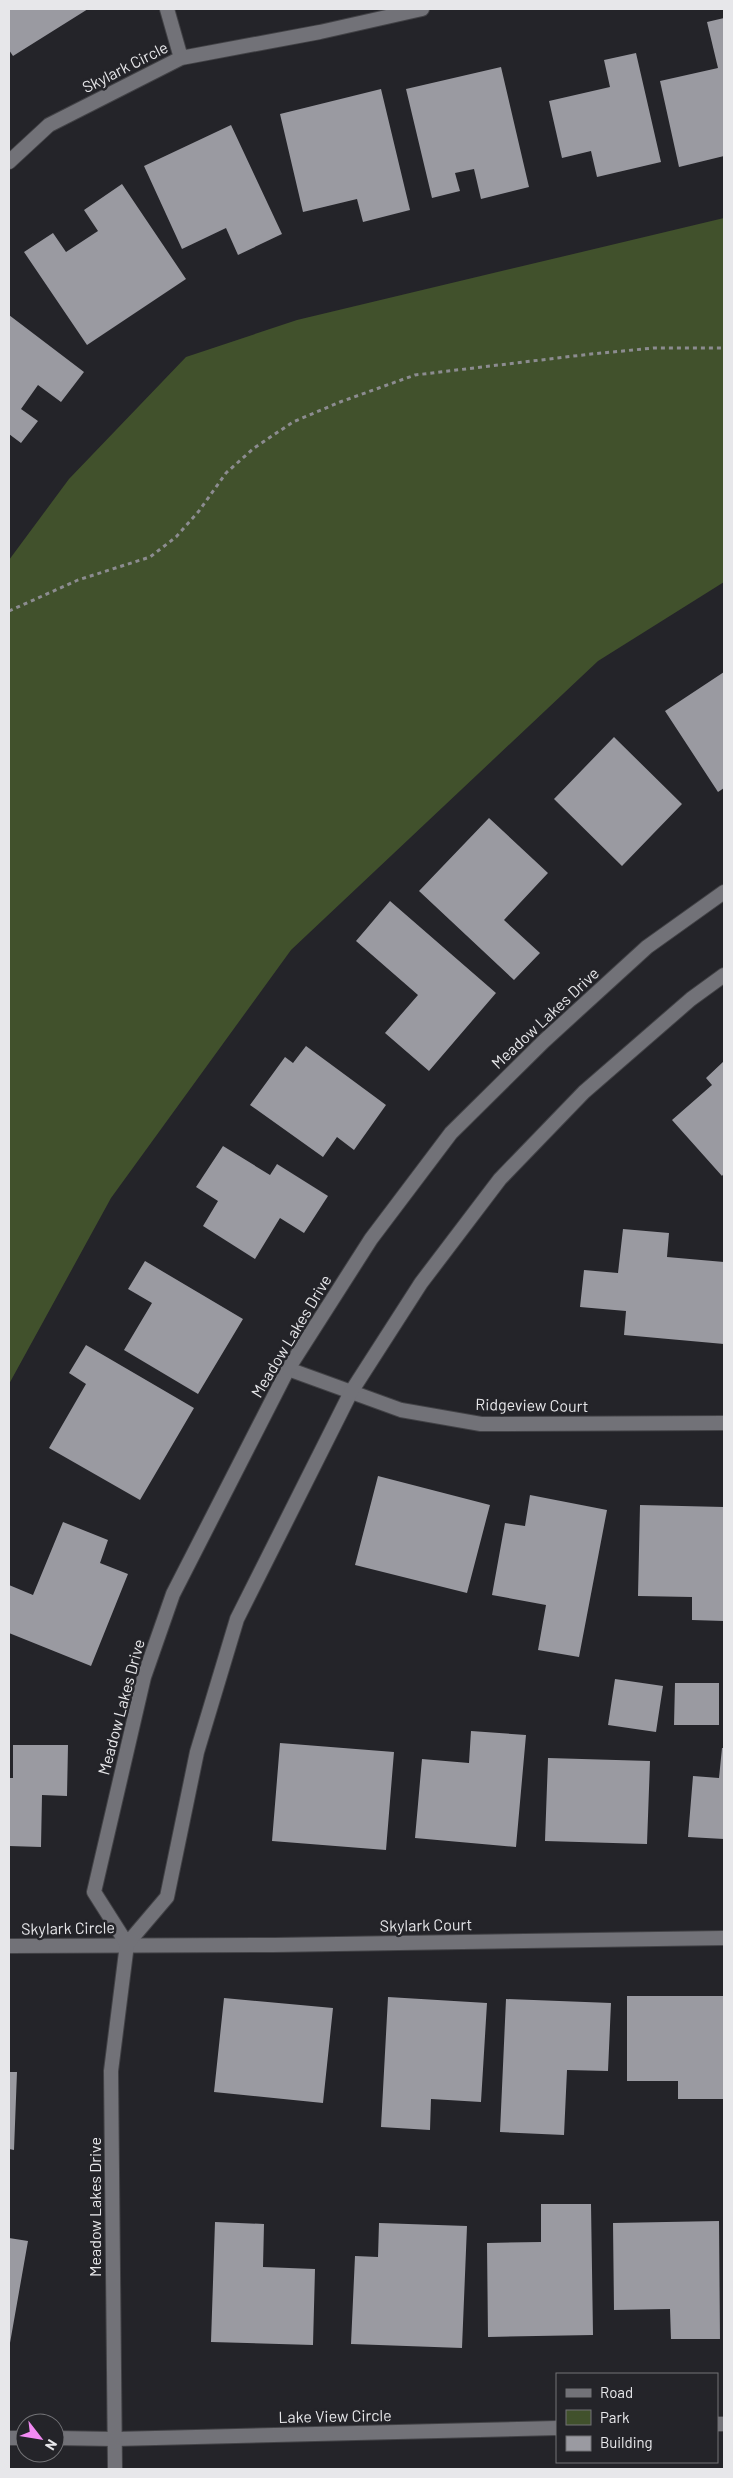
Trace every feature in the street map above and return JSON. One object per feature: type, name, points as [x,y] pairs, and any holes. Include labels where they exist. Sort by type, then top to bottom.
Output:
[{"type":"street","points":[[167,9],[181,58]]},
{"type":"street","name":"Skylark Circle","points":[[9,162],[49,125],[181,58],[320,32],[422,9]]},
{"type":"street","name":"Meadow Lakes Drive","points":[[115,2469],[112,2071],[127,1944],[94,1892],[144,1677],[173,1594],[288,1369],[371,1239],[450,1133],[544,1041],[647,947],[724,892]]},
{"type":"street","points":[[127,1944],[167,1897],[197,1752],[237,1619],[351,1392],[421,1283],[500,1179],[584,1092],[691,999],[724,975]]},
{"type":"street","name":"Ridgeview Court","points":[[288,1369],[401,1410],[481,1424],[724,1424]]},
{"type":"street","name":"Skylark Court","points":[[127,1944],[274,1945],[724,1938]]},
{"type":"street","name":"Skylark Circle","points":[[9,1946],[127,1944]]},
{"type":"street","name":"Lake View Circle","points":[[65,2438],[115,2439],[556,2428]]},
{"type":"path","points":[[9,611],[33,598],[78,580],[150,557],[176,537],[199,511],[226,472],[254,448],[293,422],[356,396],[415,375],[654,348],[724,348]]},
{"type":"green space","points":[[724,218],[724,582],[598,661],[291,950],[111,1198],[9,1384],[9,560],[69,479],[186,357],[297,320]]},
{"type":"building","points":[[9,9],[88,9],[13,56],[9,50]]},
{"type":"building","points":[[724,18],[724,156],[679,167],[660,81],[718,68],[707,22]]},
{"type":"building","points":[[636,53],[661,162],[597,177],[591,151],[562,158],[549,101],[610,87],[604,60]]},
{"type":"building","points":[[501,67],[529,187],[481,199],[474,169],[455,173],[460,191],[432,198],[406,89]]},
{"type":"building","points":[[381,89],[410,210],[363,222],[357,199],[303,212],[280,114]]},
{"type":"building","points":[[231,125],[282,234],[238,255],[226,228],[182,249],[144,166]]},
{"type":"building","points":[[122,184],[186,279],[87,345],[24,252],[53,233],[66,252],[98,231],[84,210]]},
{"type":"building","points":[[9,315],[84,372],[61,402],[38,385],[21,409],[38,421],[21,443],[9,434]]},
{"type":"building","points":[[724,672],[724,788],[718,792],[665,711]]},
{"type":"building","points":[[614,737],[682,804],[622,866],[554,799]]},
{"type":"building","points":[[489,818],[548,873],[504,920],[540,953],[514,980],[419,891]]},
{"type":"building","points":[[390,901],[496,993],[429,1071],[385,1033],[418,995],[356,941]]},
{"type":"building","points":[[306,1046],[386,1105],[354,1150],[337,1137],[323,1157],[250,1105],[285,1057],[293,1063]]},
{"type":"building","points":[[724,1061],[724,1173],[722,1176],[672,1120],[712,1085],[706,1078]]},
{"type":"building","points":[[223,1146],[270,1175],[277,1164],[328,1196],[304,1233],[280,1218],[255,1259],[203,1226],[218,1201],[196,1187]]},
{"type":"building","points":[[623,1229],[669,1233],[667,1257],[724,1262],[724,1344],[624,1335],[626,1311],[580,1307],[584,1270],[618,1273]]},
{"type":"building","points":[[145,1261],[243,1319],[198,1394],[124,1350],[152,1303],[128,1289]]},
{"type":"building","points":[[86,1345],[194,1408],[140,1500],[49,1448],[86,1384],[69,1373]]},
{"type":"building","points":[[378,1476],[490,1505],[467,1593],[355,1565]]},
{"type":"building","points":[[530,1495],[607,1510],[579,1657],[538,1650],[546,1605],[492,1595],[505,1523],[525,1526]]},
{"type":"building","points":[[640,1505],[724,1507],[724,1621],[692,1620],[692,1597],[638,1596]]},
{"type":"building","points":[[63,1522],[108,1540],[100,1563],[128,1574],[91,1666],[9,1633],[9,1585],[33,1595]]},
{"type":"building","points":[[615,1679],[663,1686],[656,1732],[608,1725]]},
{"type":"building","points":[[675,1683],[719,1683],[719,1725],[674,1725]]},
{"type":"building","points":[[471,1731],[526,1735],[516,1847],[415,1838],[422,1759],[469,1763]]},
{"type":"building","points":[[280,1743],[394,1752],[386,1850],[272,1841]]},
{"type":"building","points":[[13,1745],[68,1745],[67,1796],[42,1795],[41,1847],[9,1846],[9,1778],[13,1778]]},
{"type":"building","points":[[722,1748],[724,1748],[724,1839],[688,1837],[693,1776],[719,1778]]},
{"type":"building","points":[[548,1758],[650,1761],[647,1844],[545,1841]]},
{"type":"building","points":[[627,1996],[723,1996],[723,2099],[678,2099],[678,2081],[627,2081]]},
{"type":"building","points":[[388,1997],[487,2003],[481,2102],[431,2099],[430,2130],[381,2127]]},
{"type":"building","points":[[224,1998],[333,2008],[323,2103],[214,2092]]},
{"type":"building","points":[[506,1999],[611,2003],[608,2071],[567,2070],[564,2135],[500,2132]]},
{"type":"building","points":[[9,2072],[17,2072],[14,2150],[9,2149]]},
{"type":"building","points":[[541,2204],[591,2204],[593,2335],[488,2337],[487,2243],[541,2242]]},
{"type":"building","points":[[719,2221],[720,2339],[671,2339],[670,2309],[614,2310],[613,2223]]},
{"type":"building","points":[[215,2222],[264,2224],[263,2267],[315,2269],[313,2345],[211,2342]]},
{"type":"building","points":[[379,2223],[467,2226],[462,2348],[351,2344],[355,2256],[378,2257]]},
{"type":"building","points":[[9,2238],[28,2241],[10,2343],[9,2343]]}]
